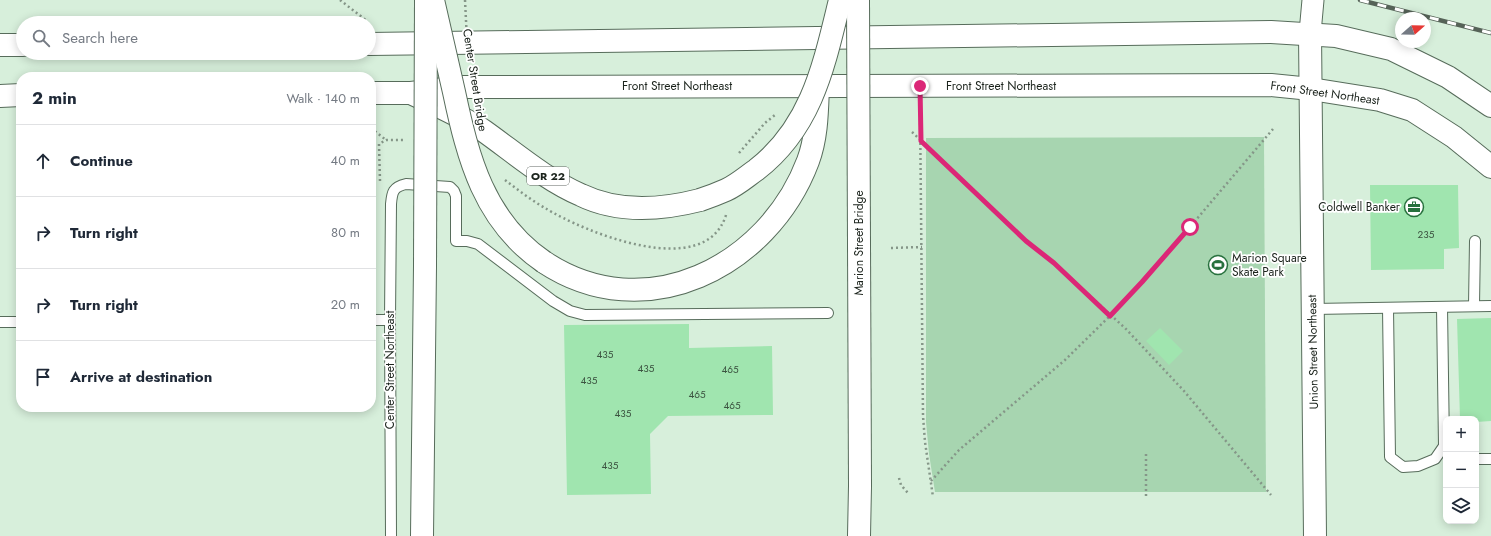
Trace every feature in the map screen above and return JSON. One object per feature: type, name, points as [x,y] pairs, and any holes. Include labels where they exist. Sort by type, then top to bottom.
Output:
[{"type":"main road","points":[[422,536],[426,0]]},
{"type":"main road","points":[[433,0],[472,166],[492,208],[502,223],[520,243],[544,262],[569,276],[589,284],[620,290],[658,289],[712,271],[728,262],[743,250],[766,229],[783,210],[793,194],[806,165],[814,141],[817,122],[818,86]]},
{"type":"main road","name":"OR 22","points":[[411,92],[483,130],[566,188],[582,196],[601,202],[641,208],[673,206],[700,200],[740,182],[774,155],[788,139],[803,116],[814,94],[823,66],[840,0]]},
{"type":"main road","name":"Marion Street Bridge","points":[[858,0],[859,536]]},
{"type":"main road","points":[[376,44],[1271,32],[1310,34],[1336,36],[1391,49],[1448,77],[1491,106]]},
{"type":"main road","name":"Union Street Northeast","points":[[1310,34],[1315,536]]},
{"type":"main road","points":[[0,44],[16,44]]},
{"type":"main road","name":"Front Street Northeast","points":[[376,93],[411,92],[460,87],[1271,85],[1311,89],[1380,100],[1412,110],[1454,137],[1489,164]]},
{"type":"main road","points":[[0,96],[16,95]]},
{"type":"street","name":"Union Street Northeast","points":[[1310,34],[1313,0]]},
{"type":"lane","name":"Center Street Northeast","points":[[391,536],[391,204],[392,194],[395,188],[406,184],[450,187],[456,196],[456,241],[467,241],[478,244],[553,301],[570,311],[585,315],[828,313]]},
{"type":"lane","points":[[1474,306],[1475,241]]},
{"type":"lane","points":[[1313,309],[1491,306]]},
{"type":"lane","points":[[1435,459],[1444,446],[1442,307]]},
{"type":"lane","points":[[1388,308],[1390,457],[1403,467],[1418,466],[1435,459],[1443,459]]},
{"type":"lane","points":[[376,320],[390,320]]},
{"type":"lane","points":[[0,322],[16,322]]},
{"type":"lane","points":[[1479,459],[1491,459]]},
{"type":"path","points":[[340,0],[360,16]]},
{"type":"path","name":"Center Street Bridge","points":[[465,0],[468,46]]},
{"type":"path","points":[[920,86],[924,429],[928,472],[933,496]]},
{"type":"path","points":[[931,481],[959,450],[1065,360],[1110,316],[1190,227],[1273,129]]},
{"type":"path","points":[[376,132],[386,140],[379,144],[380,183],[391,204]]},
{"type":"path","points":[[912,132],[1026,241],[1054,263],[1110,316],[1126,329],[1170,375],[1272,495]]},
{"type":"path","points":[[891,248],[922,247]]},
{"type":"path","points":[[1146,454],[1146,496]]},
{"type":"path","points":[[899,478],[904,490],[908,493]]},
{"type":"green space","points":[[1264,137],[1266,492],[935,492],[926,422],[926,138]]},
{"type":"building","points":[[1370,185],[1458,185],[1459,248],[1444,249],[1444,269],[1371,270]]},
{"type":"building","points":[[1491,318],[1491,421],[1479,422],[1479,416],[1460,416],[1457,319]]},
{"type":"building","points":[[689,324],[689,348],[772,346],[773,415],[668,416],[650,434],[651,494],[567,495],[564,325]]},
{"type":"building","points":[[1160,328],[1183,351],[1169,365],[1146,341]]},
{"type":"railway","points":[[1360,0],[1491,33]]},
{"type":"place","name":"Coldwell Banker","points":[[1414,207]]},
{"type":"place","name":"Marion Square Skate Park","points":[[1218,265]]},
{"type":"route","points":[[920,86],[921,141],[1026,241],[1054,263],[1110,316],[1190,227]]}]
